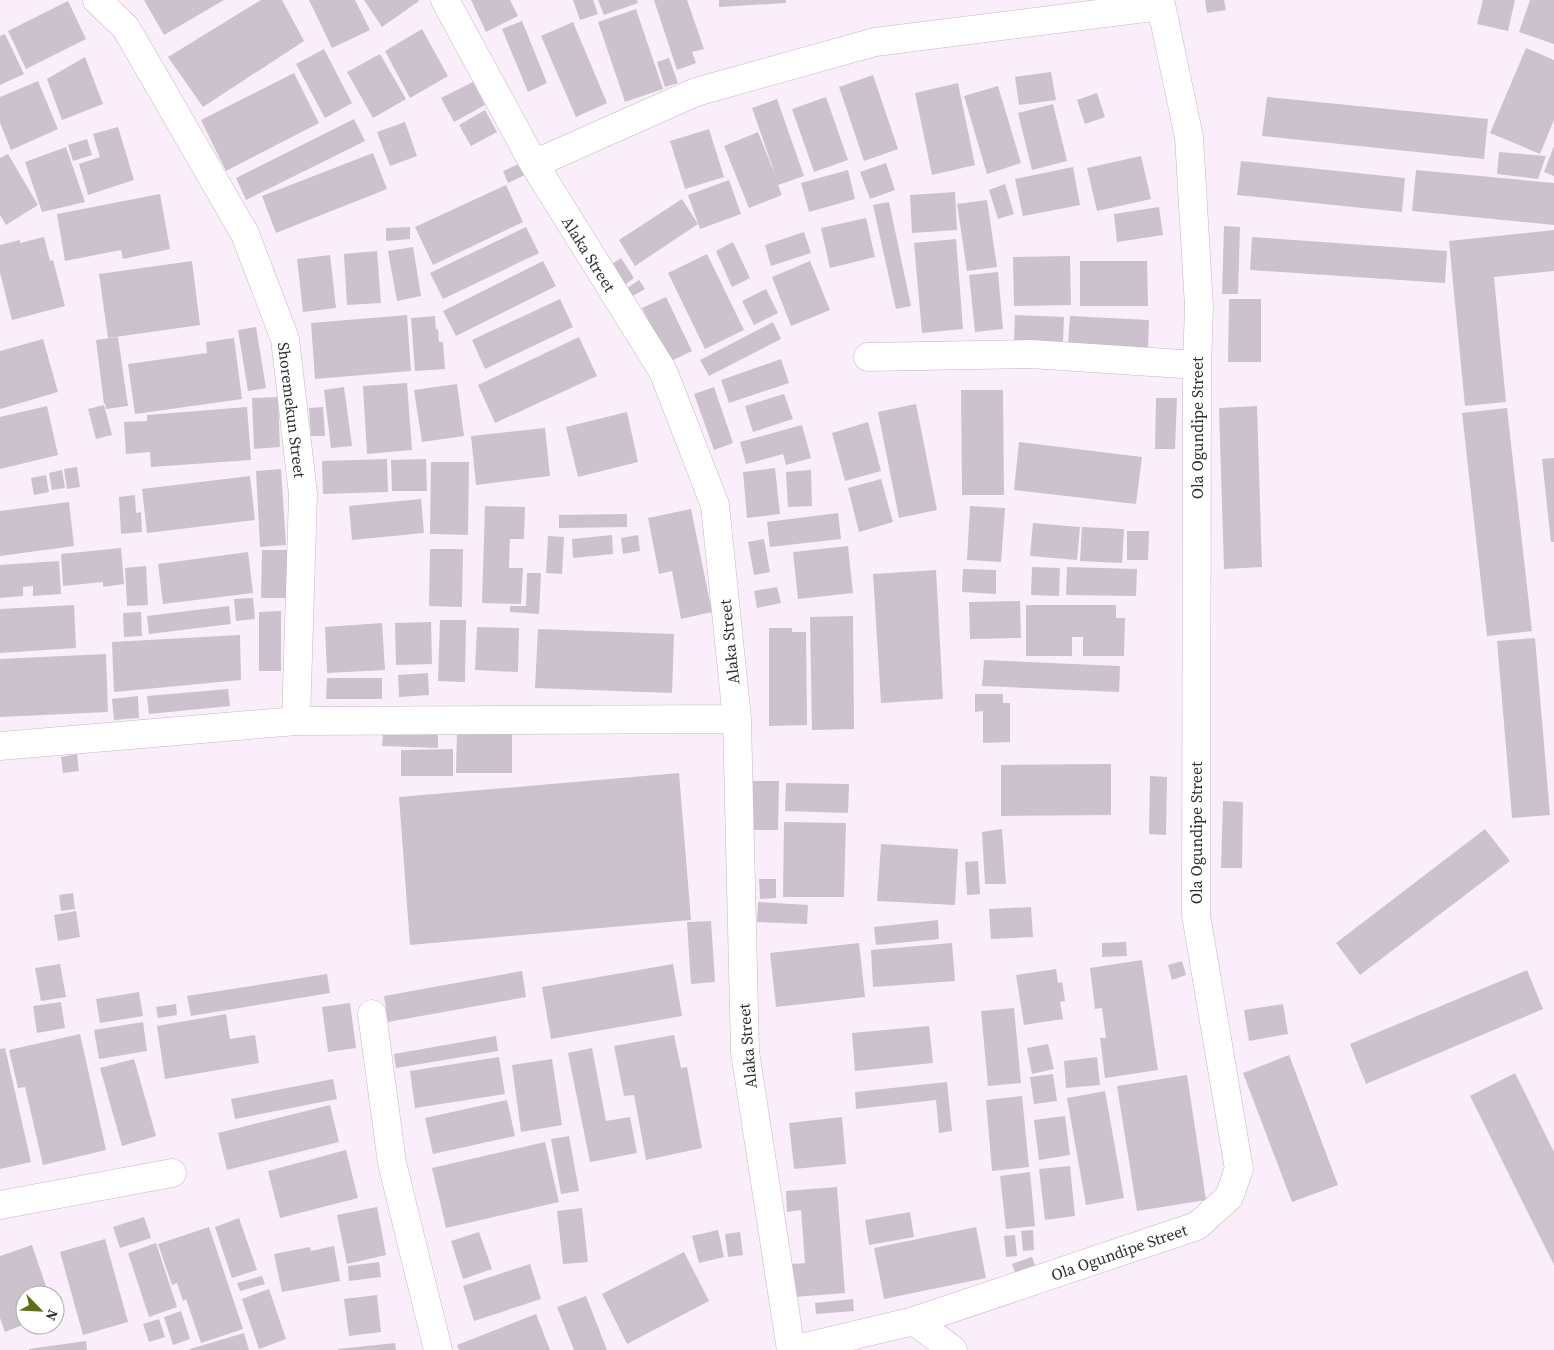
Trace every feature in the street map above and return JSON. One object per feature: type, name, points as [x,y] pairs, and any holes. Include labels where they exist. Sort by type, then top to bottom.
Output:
[{"type":"street","name":"Shoremekun Street","points":[[97,0],[126,28],[245,234],[285,339],[303,494],[296,721]]},
{"type":"street","name":"Alaka Street","points":[[445,0],[534,164],[663,371],[715,505],[737,719],[745,1052],[792,1350]]},
{"type":"street","points":[[534,164],[696,92],[875,42],[1161,3]]},
{"type":"street","name":"Ola Ogundipe Street","points":[[792,1350],[914,1320],[1197,1226],[1229,1197],[1239,1169],[1196,915],[1197,365],[1199,307],[1189,137],[1161,3]]},
{"type":"street","points":[[868,357],[1031,354],[1197,365]]},
{"type":"street","points":[[0,746],[296,721],[737,719]]},
{"type":"street","points":[[372,1014],[392,1163],[438,1350]]},
{"type":"street","points":[[0,1205],[172,1173]]},
{"type":"street","points":[[914,1320],[953,1350]]},
{"type":"building","points":[[144,0],[224,0],[164,35]]},
{"type":"building","points":[[261,0],[282,0],[304,41],[203,107],[168,57]]},
{"type":"building","points":[[309,0],[355,0],[370,30],[332,48]]},
{"type":"building","points":[[364,0],[418,0],[419,1],[382,27]]},
{"type":"building","points":[[471,0],[510,0],[518,16],[486,32]]},
{"type":"building","points":[[573,0],[593,0],[598,14],[580,20]]},
{"type":"building","points":[[598,0],[637,0],[638,3],[604,15]]},
{"type":"building","points":[[654,0],[687,0],[704,49],[692,52],[696,63],[677,70]]},
{"type":"building","points":[[719,0],[786,0],[786,3],[719,7]]},
{"type":"building","points":[[1205,0],[1224,0],[1226,10],[1207,13]]},
{"type":"building","points":[[1483,0],[1515,0],[1508,31],[1477,24]]},
{"type":"building","points":[[1530,0],[1554,0],[1554,44],[1519,32]]},
{"type":"building","points":[[68,1],[86,39],[26,69],[8,31]]},
{"type":"building","points":[[636,9],[663,89],[625,102],[598,22]]},
{"type":"building","points":[[522,21],[547,83],[528,92],[502,29]]},
{"type":"building","points":[[573,22],[607,103],[576,117],[541,36]]},
{"type":"building","points":[[422,29],[448,76],[410,98],[385,51]]},
{"type":"building","points":[[5,34],[24,74],[0,85],[0,36]]},
{"type":"building","points":[[1526,48],[1554,60],[1554,120],[1540,154],[1490,133]]},
{"type":"building","points":[[324,49],[352,103],[325,118],[296,64]]},
{"type":"building","points":[[380,54],[406,99],[373,118],[347,72]]},
{"type":"building","points":[[85,57],[103,104],[62,120],[47,79]]},
{"type":"building","points":[[669,58],[678,83],[665,87],[657,62]]},
{"type":"building","points":[[1051,72],[1056,100],[1019,105],[1015,77]]},
{"type":"building","points":[[294,73],[319,123],[226,171],[201,120]]},
{"type":"building","points":[[873,75],[898,149],[864,161],[839,87]]},
{"type":"building","points":[[38,81],[58,129],[11,150],[0,123],[0,97]]},
{"type":"building","points":[[473,82],[485,105],[454,122],[441,98]]},
{"type":"building","points":[[958,83],[975,165],[932,175],[915,93]]},
{"type":"building","points":[[998,86],[1021,163],[987,174],[964,96]]},
{"type":"building","points":[[1097,93],[1105,117],[1085,124],[1077,100]]},
{"type":"building","points":[[826,97],[848,160],[814,172],[792,109]]},
{"type":"building","points":[[1267,97],[1488,119],[1484,159],[1262,136]]},
{"type":"building","points":[[777,99],[804,176],[778,185],[782,195],[749,208],[724,146],[758,132],[777,180],[752,108]]},
{"type":"building","points":[[1053,104],[1067,161],[1032,170],[1018,113]]},
{"type":"building","points":[[485,110],[497,132],[471,146],[459,125]]},
{"type":"building","points":[[354,119],[365,141],[246,200],[236,178]]},
{"type":"building","points":[[405,122],[417,156],[390,166],[377,132]]},
{"type":"building","points":[[118,127],[134,180],[88,195],[79,164],[100,157],[93,134]]},
{"type":"building","points":[[709,129],[724,177],[685,189],[670,141]]},
{"type":"building","points":[[87,139],[92,155],[73,161],[68,145]]},
{"type":"building","points":[[1554,146],[1554,176],[1544,172]]},
{"type":"building","points":[[66,147],[85,202],[42,212],[25,162]]},
{"type":"building","points":[[1499,152],[1546,156],[1538,179],[1497,174]]},
{"type":"building","points":[[373,153],[387,189],[276,233],[262,196]]},
{"type":"building","points":[[8,154],[38,205],[6,225],[0,215],[0,158]]},
{"type":"building","points":[[1141,156],[1151,199],[1097,211],[1087,168]]},
{"type":"building","points":[[1241,161],[1405,178],[1402,212],[1237,195]]},
{"type":"building","points":[[521,163],[527,174],[508,183],[503,171]]},
{"type":"building","points":[[886,163],[895,190],[870,199],[860,172]]},
{"type":"building","points":[[1073,167],[1080,205],[1023,216],[1015,179]]},
{"type":"building","points":[[848,170],[855,199],[809,212],[801,183]]},
{"type":"building","points":[[1416,170],[1554,183],[1554,225],[1412,211]]},
{"type":"building","points":[[729,180],[741,214],[700,229],[688,195]]},
{"type":"building","points":[[1005,184],[1014,214],[998,219],[989,190]]},
{"type":"building","points":[[506,185],[523,222],[433,265],[415,227]]},
{"type":"building","points":[[955,192],[957,230],[912,233],[910,195]]},
{"type":"building","points":[[160,194],[170,249],[123,259],[121,250],[65,261],[57,214]]},
{"type":"building","points":[[682,199],[698,224],[635,266],[619,240]]},
{"type":"building","points":[[987,200],[997,267],[967,271],[957,204]]},
{"type":"building","points":[[889,202],[911,306],[896,309],[873,205]]},
{"type":"building","points":[[1159,207],[1163,235],[1117,242],[1114,214]]},
{"type":"building","points":[[866,218],[875,257],[830,268],[821,228]]},
{"type":"building","points":[[1224,226],[1240,227],[1238,294],[1222,294]]},
{"type":"building","points":[[410,227],[410,239],[386,241],[386,228]]},
{"type":"building","points":[[526,227],[539,253],[443,299],[430,273]]},
{"type":"building","points":[[1554,230],[1554,271],[1494,277],[1506,402],[1465,406],[1449,241]]},
{"type":"building","points":[[804,232],[811,253],[771,266],[765,245]]},
{"type":"building","points":[[44,237],[50,261],[53,260],[65,306],[12,320],[0,273],[0,245],[20,240],[20,243]]},
{"type":"building","points":[[1252,237],[1447,251],[1445,283],[1250,270]]},
{"type":"building","points":[[956,239],[963,329],[922,333],[914,243]]},
{"type":"building","points":[[733,242],[750,278],[732,287],[716,251]]},
{"type":"building","points":[[413,247],[421,296],[397,301],[388,251]]},
{"type":"building","points":[[377,251],[381,303],[347,305],[344,254]]},
{"type":"building","points":[[707,254],[744,330],[705,349],[668,273]]},
{"type":"building","points":[[330,255],[336,308],[303,312],[297,259]]},
{"type":"building","points":[[1070,256],[1071,305],[1014,306],[1013,257]]},
{"type":"building","points":[[621,258],[634,278],[623,286],[609,266]]},
{"type":"building","points":[[192,261],[200,325],[108,338],[99,274]]},
{"type":"building","points":[[543,261],[556,286],[456,336],[443,311]]},
{"type":"building","points":[[810,261],[830,310],[791,326],[772,277]]},
{"type":"building","points":[[1080,261],[1147,261],[1148,306],[1080,306]]},
{"type":"building","points":[[998,272],[1003,329],[975,332],[969,275]]},
{"type":"building","points":[[639,280],[645,289],[631,297],[626,289]]},
{"type":"building","points":[[766,289],[778,313],[754,325],[742,301]]},
{"type":"building","points":[[666,297],[692,351],[669,362],[642,308]]},
{"type":"building","points":[[560,299],[573,327],[485,369],[472,340]]},
{"type":"building","points":[[1229,299],[1261,299],[1261,362],[1228,362]]},
{"type":"building","points":[[407,315],[411,371],[315,379],[311,323]]},
{"type":"building","points":[[1015,315],[1064,317],[1063,343],[1014,341]]},
{"type":"building","points":[[435,316],[439,342],[443,342],[445,369],[415,371],[411,318]]},
{"type":"building","points":[[1070,316],[1149,320],[1148,348],[1068,344]]},
{"type":"building","points":[[773,322],[781,339],[709,376],[700,360]]},
{"type":"building","points":[[256,327],[266,388],[248,391],[238,330]]},
{"type":"building","points":[[118,337],[128,406],[106,409],[96,340]]},
{"type":"building","points":[[579,337],[597,376],[495,423],[478,385]]},
{"type":"building","points":[[234,338],[242,399],[135,414],[128,364],[207,353],[206,342]]},
{"type":"building","points":[[43,339],[58,392],[0,409],[0,351]]},
{"type":"building","points":[[781,359],[789,383],[729,403],[721,380]]},
{"type":"building","points":[[407,383],[412,450],[367,454],[363,386]]},
{"type":"building","points":[[457,384],[464,436],[422,442],[414,390]]},
{"type":"building","points":[[344,387],[352,446],[331,448],[324,390]]},
{"type":"building","points":[[714,387],[733,443],[714,450],[694,394]]},
{"type":"building","points":[[961,390],[1003,390],[1004,495],[962,495]]},
{"type":"building","points":[[784,394],[793,419],[753,432],[745,406]]},
{"type":"building","points":[[278,397],[280,447],[254,449],[252,398]]},
{"type":"building","points":[[1156,398],[1177,398],[1175,449],[1155,449]]},
{"type":"building","points":[[916,404],[937,510],[899,518],[878,412]]},
{"type":"building","points":[[104,405],[112,435],[96,439],[88,409]]},
{"type":"building","points":[[47,406],[58,455],[0,469],[0,417]]},
{"type":"building","points":[[1257,406],[1262,567],[1224,569],[1219,408]]},
{"type":"building","points":[[247,407],[251,460],[151,467],[150,452],[126,454],[124,422],[147,421],[147,415]]},
{"type":"building","points":[[323,407],[325,436],[311,436],[309,408]]},
{"type":"building","points":[[1507,408],[1532,631],[1487,636],[1462,413]]},
{"type":"building","points":[[627,412],[638,462],[578,477],[566,427]]},
{"type":"building","points":[[868,422],[881,471],[845,481],[832,433]]},
{"type":"building","points":[[802,425],[811,458],[786,465],[783,454],[746,464],[740,442]]},
{"type":"building","points":[[545,428],[550,476],[476,485],[471,436]]},
{"type":"building","points":[[1019,442],[1142,457],[1136,504],[1014,490]]},
{"type":"building","points":[[1554,458],[1554,542],[1551,542],[1542,459]]},
{"type":"building","points":[[387,459],[388,492],[323,494],[322,461]]},
{"type":"building","points":[[426,459],[427,491],[392,491],[391,460]]},
{"type":"building","points":[[431,462],[469,462],[468,535],[430,534]]},
{"type":"building","points":[[77,467],[80,487],[67,489],[64,469]]},
{"type":"building","points":[[775,468],[780,514],[747,518],[743,472]]},
{"type":"building","points":[[281,469],[286,545],[260,547],[256,471]]},
{"type":"building","points":[[62,470],[65,488],[52,490],[49,473]]},
{"type":"building","points":[[811,470],[812,506],[788,507],[786,472]]},
{"type":"building","points":[[46,475],[49,492],[34,495],[31,478]]},
{"type":"building","points":[[250,476],[255,520],[147,533],[142,489]]},
{"type":"building","points":[[881,479],[893,522],[859,532],[848,488]]},
{"type":"building","points":[[135,495],[136,513],[141,512],[142,532],[121,534],[119,497]]},
{"type":"building","points":[[421,499],[424,533],[352,540],[349,506]]},
{"type":"building","points":[[69,502],[74,546],[0,556],[0,511]]},
{"type":"building","points":[[485,506],[525,507],[524,539],[510,539],[509,568],[523,568],[521,604],[482,603]]},
{"type":"building","points":[[970,506],[1005,508],[1001,562],[967,560]]},
{"type":"building","points":[[691,509],[712,612],[681,619],[672,571],[659,574],[648,518]]},
{"type":"building","points":[[838,513],[841,539],[770,547],[767,522]]},
{"type":"building","points":[[627,514],[627,527],[559,528],[559,515]]},
{"type":"building","points":[[1033,523],[1080,527],[1077,560],[1030,556]]},
{"type":"building","points":[[1082,527],[1124,529],[1122,563],[1080,561]]},
{"type":"building","points":[[1127,531],[1149,531],[1148,560],[1127,560]]},
{"type":"building","points":[[612,535],[613,554],[573,558],[572,539]]},
{"type":"building","points":[[638,535],[640,551],[623,554],[621,538]]},
{"type":"building","points":[[548,536],[564,537],[562,574],[546,573]]},
{"type":"building","points":[[764,539],[770,572],[754,575],[748,542]]},
{"type":"building","points":[[848,546],[853,593],[798,599],[793,552]]},
{"type":"building","points":[[121,548],[124,584],[103,587],[103,582],[63,586],[61,554]]},
{"type":"building","points":[[430,549],[463,549],[462,607],[429,606]]},
{"type":"building","points":[[262,550],[289,550],[288,598],[261,598]]},
{"type":"building","points":[[248,552],[253,593],[163,604],[158,564]]},
{"type":"building","points":[[59,561],[61,594],[33,596],[33,586],[23,587],[23,596],[0,598],[0,565]]},
{"type":"building","points":[[146,566],[148,605],[127,606],[125,568]]},
{"type":"building","points":[[1032,567],[1060,568],[1059,596],[1031,595]]},
{"type":"building","points":[[1067,567],[1137,569],[1136,596],[1066,595]]},
{"type":"building","points":[[963,569],[996,570],[996,594],[962,592]]},
{"type":"building","points":[[936,570],[943,699],[881,703],[873,574]]},
{"type":"building","points":[[527,573],[541,573],[539,614],[510,612],[510,606],[526,606]]},
{"type":"building","points":[[777,587],[781,603],[757,608],[754,591]]},
{"type":"building","points":[[253,598],[255,619],[236,621],[234,599]]},
{"type":"building","points":[[1020,601],[1021,638],[970,639],[969,602]]},
{"type":"building","points":[[74,605],[76,648],[0,653],[0,609]]},
{"type":"building","points":[[1026,605],[1116,605],[1116,618],[1125,618],[1124,656],[1083,656],[1083,637],[1072,637],[1072,656],[1026,656]]},
{"type":"building","points":[[229,606],[231,624],[149,634],[147,616]]},
{"type":"building","points":[[281,611],[281,671],[259,671],[259,612]]},
{"type":"building","points":[[141,612],[142,636],[124,637],[123,613]]},
{"type":"building","points":[[853,616],[854,729],[812,730],[810,617]]},
{"type":"building","points":[[440,620],[466,620],[465,682],[438,681]]},
{"type":"building","points":[[431,622],[432,664],[396,665],[395,623]]},
{"type":"building","points":[[382,623],[385,670],[327,673],[325,627]]},
{"type":"building","points":[[477,627],[519,628],[518,672],[475,670]]},
{"type":"building","points":[[769,628],[792,628],[792,632],[806,632],[807,725],[769,726]]},
{"type":"building","points":[[538,629],[674,634],[672,693],[535,688]]},
{"type":"building","points":[[240,635],[241,680],[114,692],[112,642]]},
{"type":"building","points":[[1535,638],[1550,815],[1512,818],[1497,641]]},
{"type":"building","points":[[106,654],[108,712],[0,717],[0,659]]},
{"type":"building","points":[[984,660],[1120,666],[1119,692],[982,686]]},
{"type":"building","points":[[428,673],[429,695],[399,697],[398,675]]},
{"type":"building","points":[[327,678],[382,678],[382,699],[326,699]]},
{"type":"building","points":[[228,689],[230,706],[149,714],[147,696]]},
{"type":"building","points":[[975,694],[1003,694],[1003,703],[1010,703],[1010,742],[983,743],[983,711],[975,712]]},
{"type":"building","points":[[138,696],[139,718],[114,720],[112,699]]},
{"type":"building","points":[[457,728],[512,729],[512,773],[456,773]]},
{"type":"building","points":[[383,732],[438,734],[438,748],[382,746]]},
{"type":"building","points":[[453,749],[453,776],[401,776],[401,750]]},
{"type":"building","points":[[77,754],[79,771],[63,773],[61,757]]},
{"type":"building","points":[[1111,764],[1111,815],[1001,816],[1001,765]]},
{"type":"building","points":[[679,773],[691,920],[410,945],[399,797]]},
{"type":"building","points":[[1150,776],[1167,777],[1166,835],[1149,834]]},
{"type":"building","points":[[752,781],[779,781],[778,830],[752,830]]},
{"type":"building","points":[[786,783],[849,784],[848,813],[785,811]]},
{"type":"building","points":[[1223,801],[1243,802],[1242,868],[1221,868]]},
{"type":"building","points":[[784,822],[846,823],[844,897],[783,897]]},
{"type":"building","points":[[1002,829],[1006,884],[985,884],[982,832]]},
{"type":"building","points":[[1485,829],[1510,861],[1360,975],[1336,943]]},
{"type":"building","points":[[881,844],[958,849],[955,905],[877,901]]},
{"type":"building","points":[[978,861],[980,894],[967,895],[965,862]]},
{"type":"building","points":[[759,879],[776,879],[776,898],[760,899]]},
{"type":"building","points":[[73,893],[75,909],[61,911],[59,895]]},
{"type":"building","points":[[758,902],[808,905],[807,924],[757,922]]},
{"type":"building","points":[[1031,907],[1033,937],[991,939],[989,909]]},
{"type":"building","points":[[76,911],[80,937],[58,941],[54,915]]},
{"type":"building","points":[[938,920],[939,939],[876,945],[874,927]]},
{"type":"building","points":[[711,921],[715,982],[691,984],[687,922]]},
{"type":"building","points":[[1126,942],[1127,956],[1102,957],[1102,943]]},
{"type":"building","points":[[859,943],[865,997],[776,1007],[770,953]]},
{"type":"building","points":[[952,943],[955,981],[873,987],[871,950]]},
{"type":"building","points":[[1142,960],[1158,1070],[1105,1078],[1100,1038],[1106,1038],[1102,1008],[1095,1009],[1090,968]]},
{"type":"building","points":[[1182,961],[1186,975],[1172,980],[1168,965]]},
{"type":"building","points":[[60,964],[66,997],[41,1001],[35,968]]},
{"type":"building","points":[[673,964],[682,1016],[551,1039],[542,987]]},
{"type":"building","points":[[1056,969],[1058,983],[1062,982],[1065,1001],[1060,1002],[1063,1019],[1024,1025],[1016,975]]},
{"type":"building","points":[[1527,970],[1543,1009],[1366,1084],[1350,1044]]},
{"type":"building","points":[[522,971],[526,997],[388,1022],[384,996]]},
{"type":"building","points":[[327,974],[330,993],[191,1016],[187,996]]},
{"type":"building","points":[[139,992],[143,1016],[100,1023],[96,999]]},
{"type":"building","points":[[61,1002],[65,1028],[37,1033],[33,1006]]},
{"type":"building","points":[[350,1003],[356,1048],[328,1052],[322,1007]]},
{"type":"building","points":[[176,1004],[177,1015],[158,1018],[156,1007]]},
{"type":"building","points":[[1283,1004],[1288,1034],[1249,1041],[1244,1010]]},
{"type":"building","points":[[1014,1008],[1021,1083],[988,1086],[981,1011]]},
{"type":"building","points":[[226,1014],[230,1039],[255,1035],[259,1063],[165,1079],[157,1026]]},
{"type":"building","points":[[143,1022],[147,1051],[99,1059],[94,1030]]},
{"type":"building","points":[[929,1026],[933,1063],[855,1071],[852,1033]]},
{"type":"building","points":[[80,1034],[106,1150],[43,1165],[25,1087],[18,1088],[9,1050]]},
{"type":"building","points":[[674,1035],[681,1068],[687,1067],[702,1148],[646,1160],[634,1095],[624,1096],[614,1046]]},
{"type":"building","points":[[496,1036],[498,1051],[396,1068],[394,1054]]},
{"type":"building","points":[[1048,1044],[1054,1069],[1032,1074],[1027,1048]]},
{"type":"building","points":[[5,1048],[31,1162],[0,1169],[0,1049]]},
{"type":"building","points":[[592,1048],[606,1121],[630,1117],[637,1153],[590,1162],[568,1053]]},
{"type":"building","points":[[1289,1055],[1338,1185],[1292,1202],[1243,1073]]},
{"type":"building","points":[[499,1057],[505,1094],[415,1108],[410,1071]]},
{"type":"building","points":[[1097,1057],[1100,1085],[1066,1088],[1064,1061]]},
{"type":"building","points":[[134,1059],[156,1136],[122,1146],[100,1068]]},
{"type":"building","points":[[552,1059],[562,1125],[521,1132],[512,1065]]},
{"type":"building","points":[[1515,1073],[1554,1152],[1554,1265],[1470,1096]]},
{"type":"building","points":[[1053,1074],[1057,1101],[1034,1104],[1030,1077]]},
{"type":"building","points":[[1187,1075],[1206,1200],[1137,1211],[1117,1086]]},
{"type":"building","points":[[333,1079],[337,1099],[235,1119],[231,1099]]},
{"type":"building","points":[[947,1082],[952,1131],[939,1133],[936,1100],[856,1109],[855,1092]]},
{"type":"building","points":[[1105,1091],[1124,1198],[1086,1205],[1067,1098]]},
{"type":"building","points":[[1022,1096],[1029,1167],[992,1171],[986,1100]]},
{"type":"building","points":[[507,1100],[515,1136],[433,1154],[425,1118]]},
{"type":"building","points":[[330,1105],[339,1142],[227,1170],[218,1133]]},
{"type":"building","points":[[1065,1116],[1070,1155],[1039,1160],[1034,1120]]},
{"type":"building","points":[[842,1117],[846,1164],[794,1169],[789,1123]]},
{"type":"building","points":[[569,1136],[579,1191],[561,1194],[551,1139]]},
{"type":"building","points":[[545,1142],[559,1202],[446,1228],[432,1168]]},
{"type":"building","points":[[346,1150],[358,1198],[280,1218],[268,1171]]},
{"type":"building","points":[[1070,1166],[1075,1216],[1045,1220],[1039,1169]]},
{"type":"building","points":[[1030,1172],[1035,1226],[1006,1229],[1000,1176]]},
{"type":"building","points":[[837,1187],[845,1293],[794,1297],[792,1264],[805,1263],[801,1210],[787,1212],[786,1191]]},
{"type":"building","points":[[377,1207],[386,1255],[347,1264],[337,1215]]},
{"type":"building","points":[[582,1208],[588,1262],[563,1264],[557,1211]]},
{"type":"building","points":[[910,1212],[914,1237],[869,1245],[865,1220]]},
{"type":"building","points":[[144,1217],[151,1238],[120,1248],[113,1227]]},
{"type":"building","points":[[239,1218],[257,1270],[232,1278],[215,1227]]},
{"type":"building","points":[[209,1227],[243,1329],[201,1343],[186,1299],[183,1301],[177,1283],[172,1285],[158,1244]]},
{"type":"building","points":[[976,1227],[986,1278],[884,1299],[874,1248]]},
{"type":"building","points":[[718,1230],[724,1257],[699,1263],[692,1236]]},
{"type":"building","points":[[1033,1230],[1034,1250],[1023,1251],[1021,1231]]},
{"type":"building","points":[[479,1232],[492,1269],[463,1279],[451,1241]]},
{"type":"building","points":[[740,1232],[743,1255],[728,1257],[725,1234]]},
{"type":"building","points":[[1015,1235],[1017,1256],[1006,1257],[1004,1236]]},
{"type":"building","points":[[105,1239],[128,1322],[83,1335],[60,1252]]},
{"type":"building","points":[[156,1243],[177,1307],[149,1317],[128,1253]]},
{"type":"building","points":[[32,1245],[46,1285],[15,1285],[15,1328],[5,1332],[0,1318],[0,1256]]},
{"type":"building","points":[[334,1246],[340,1281],[282,1292],[274,1254],[310,1247],[311,1251]]},
{"type":"building","points":[[684,1252],[709,1301],[627,1344],[602,1294]]},
{"type":"building","points":[[1032,1257],[1037,1271],[1017,1278],[1012,1264]]},
{"type":"building","points":[[379,1262],[381,1277],[349,1281],[348,1266]]},
{"type":"building","points":[[530,1264],[541,1299],[474,1321],[463,1286]]},
{"type":"building","points":[[262,1276],[265,1284],[240,1291],[237,1283]]},
{"type":"building","points":[[269,1289],[286,1339],[259,1349],[242,1299]]},
{"type":"building","points":[[377,1295],[381,1332],[349,1336],[344,1299]]},
{"type":"building","points":[[586,1296],[607,1350],[574,1350],[557,1307]]},
{"type":"building","points":[[853,1299],[854,1311],[816,1314],[815,1303]]},
{"type":"building","points":[[181,1311],[190,1339],[173,1345],[164,1317]]},
{"type":"building","points":[[536,1314],[550,1350],[459,1350],[457,1345]]},
{"type":"building","points":[[159,1319],[165,1337],[149,1342],[143,1324]]},
{"type":"building","points":[[244,1333],[249,1350],[190,1350],[190,1349]]},
{"type":"building","points":[[86,1341],[87,1350],[29,1350],[29,1349]]},
{"type":"building","points":[[395,1343],[396,1350],[338,1350],[338,1349]]}]
